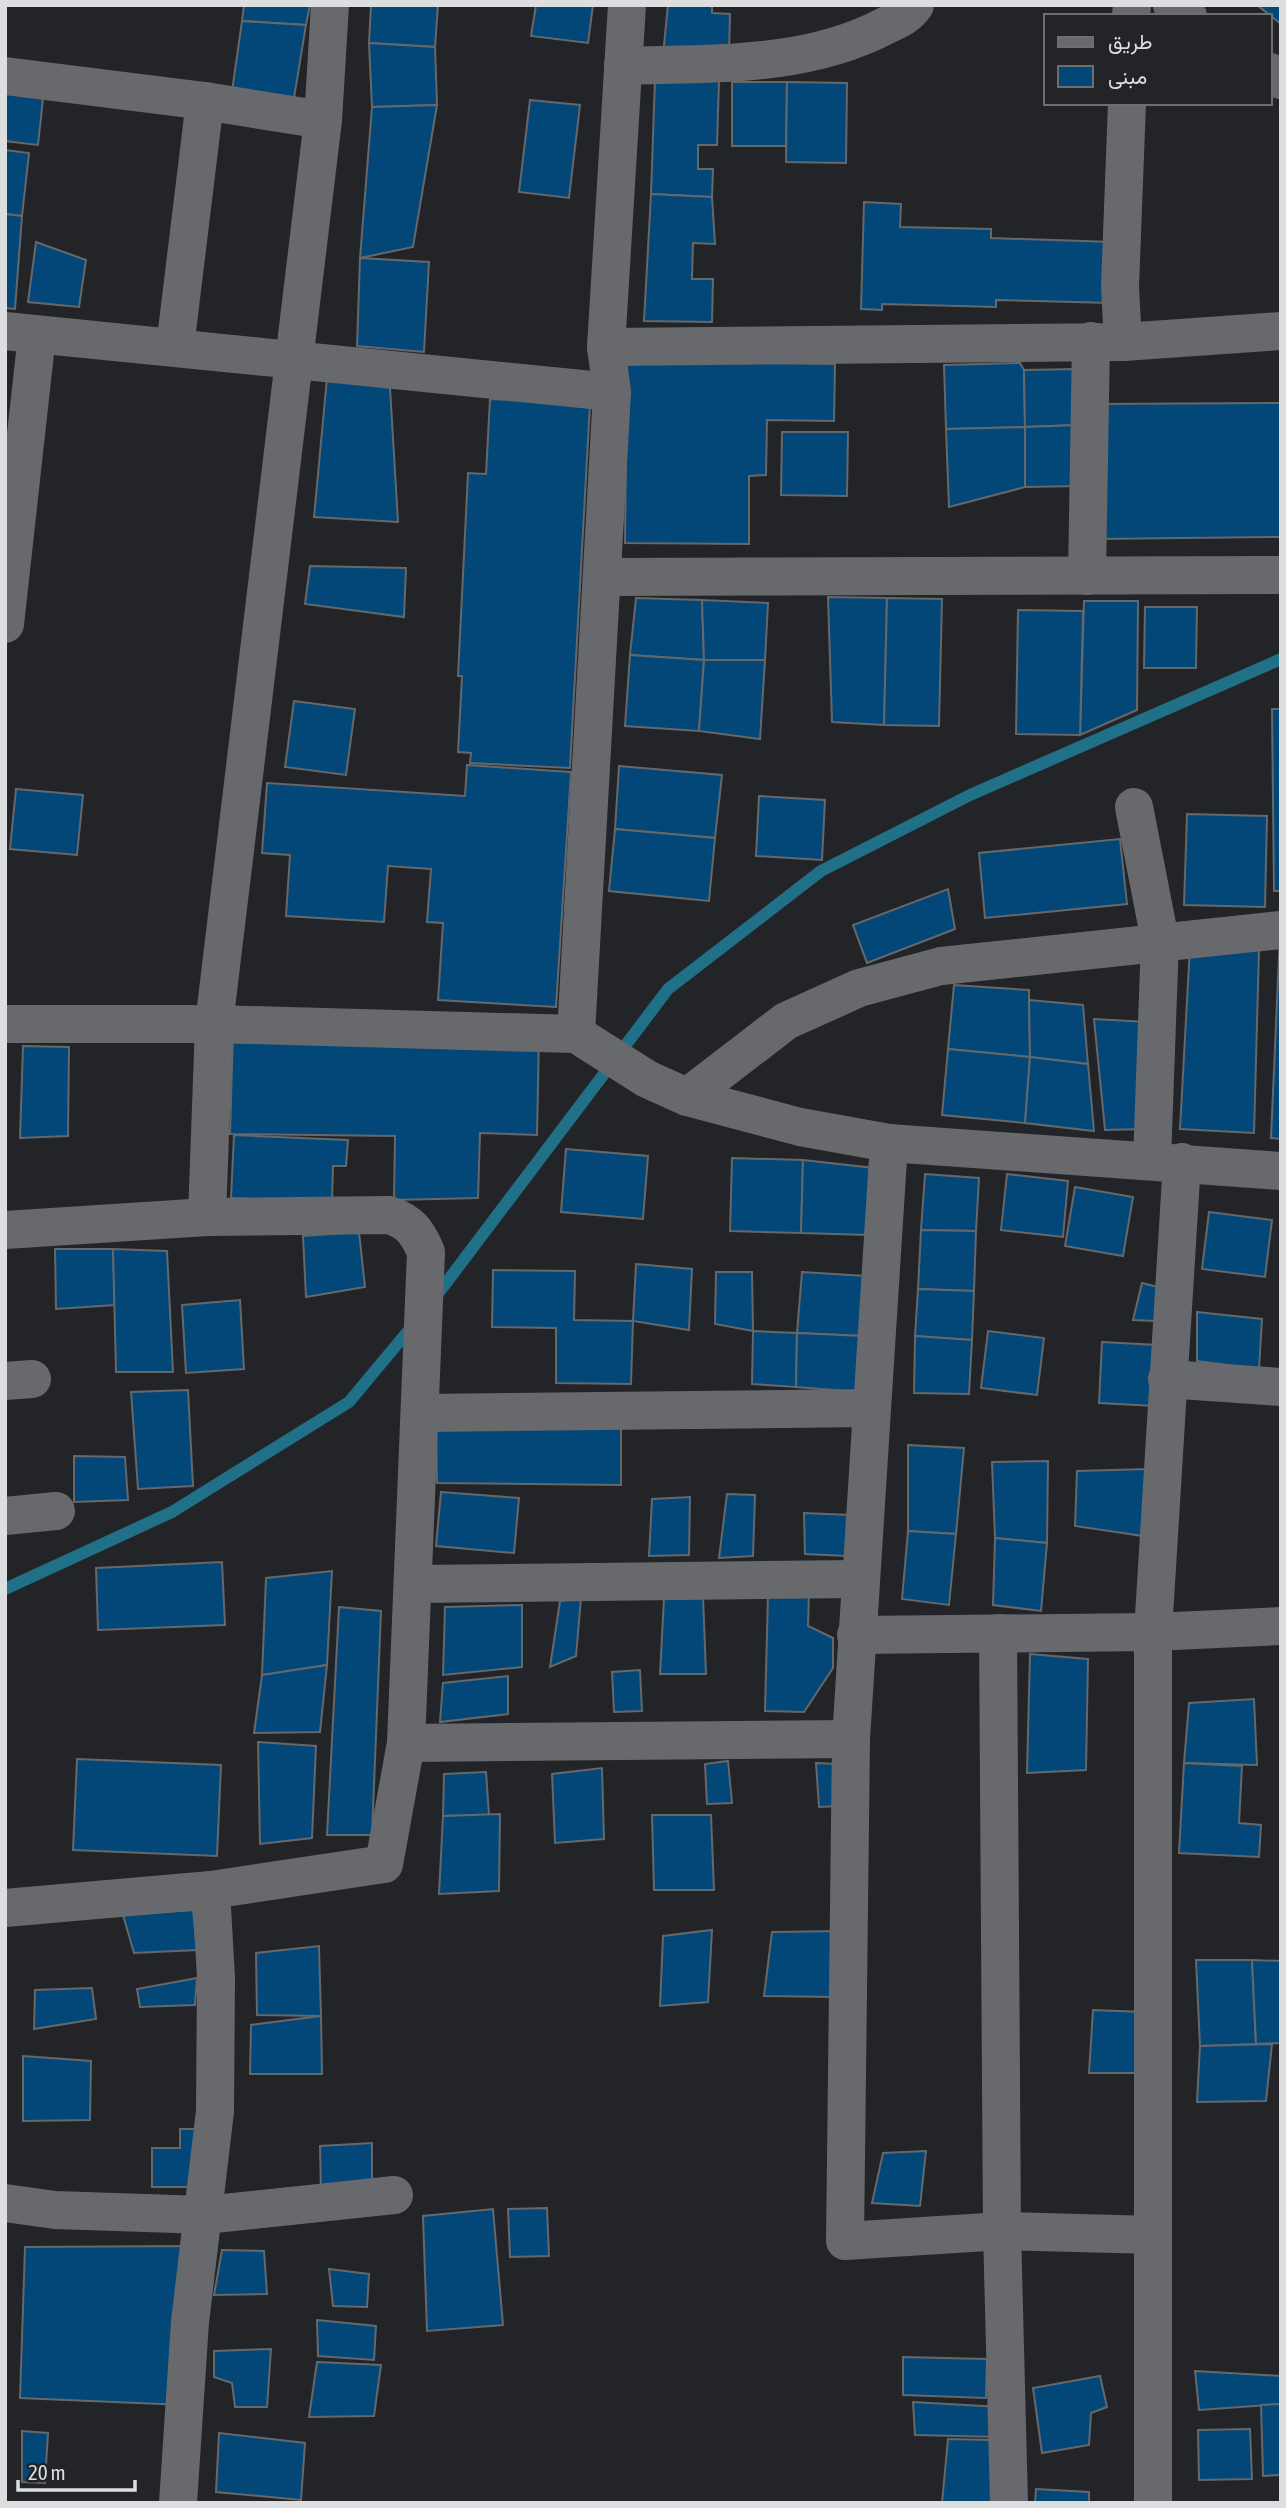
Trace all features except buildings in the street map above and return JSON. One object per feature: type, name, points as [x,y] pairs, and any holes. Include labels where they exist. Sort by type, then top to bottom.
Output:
[{"type":"street","points":[[207,1217],[214,1024],[323,120],[330,5]]},
{"type":"street","points":[[587,1041],[602,577],[612,391],[606,347],[627,5]]},
{"type":"street","points":[[623,66],[777,60],[813,53],[866,36],[909,15],[915,5]]},
{"type":"street","points":[[5,76],[205,101],[323,120]]},
{"type":"street","points":[[175,347],[205,101]]},
{"type":"street","points":[[1087,576],[1107,342],[1120,287],[1127,105]]},
{"type":"street","points":[[606,347],[1107,342],[1281,331]]},
{"type":"street","points":[[5,624],[21,333],[612,391]]},
{"type":"street","points":[[602,577],[1281,575]]},
{"type":"street","points":[[1134,807],[1160,940],[1167,1161],[1167,1379],[1153,1632],[1153,2503]]},
{"type":"street","points":[[687,1097],[786,1021],[859,988],[941,966],[1160,940],[1281,930]]},
{"type":"street","points":[[5,1024],[214,1024],[587,1041],[630,1068],[687,1097],[800,1127],[889,1143],[1281,1171]]},
{"type":"street","points":[[889,1143],[859,1579],[851,1739],[845,2241],[1002,2231],[1153,2235]]},
{"type":"street","points":[[5,1230],[207,1217],[388,1215],[407,1221],[418,1233],[426,1252],[422,1413],[406,1743],[384,1864],[211,1890],[5,1908]]},
{"type":"street","points":[[1167,1379],[1281,1387]]},
{"type":"street","points":[[422,1413],[871,1408]]},
{"type":"street","points":[[5,1516],[56,1511]]},
{"type":"street","points":[[413,1584],[859,1579]]},
{"type":"street","points":[[856,1635],[1153,1632],[1281,1626]]},
{"type":"street","points":[[998,1633],[1002,2231],[1009,2503]]},
{"type":"street","points":[[406,1743],[851,1739]]},
{"type":"street","points":[[178,2503],[190,2322],[205,2215],[215,2111],[216,1978],[211,1890]]},
{"type":"street","points":[[5,2203],[55,2210],[205,2215],[394,2195]]},
{"type":"waterway","points":[[434,1299],[668,989],[821,871],[970,795],[1281,659]]},
{"type":"waterway","points":[[5,1589],[172,1512],[349,1402],[414,1324]]}]
